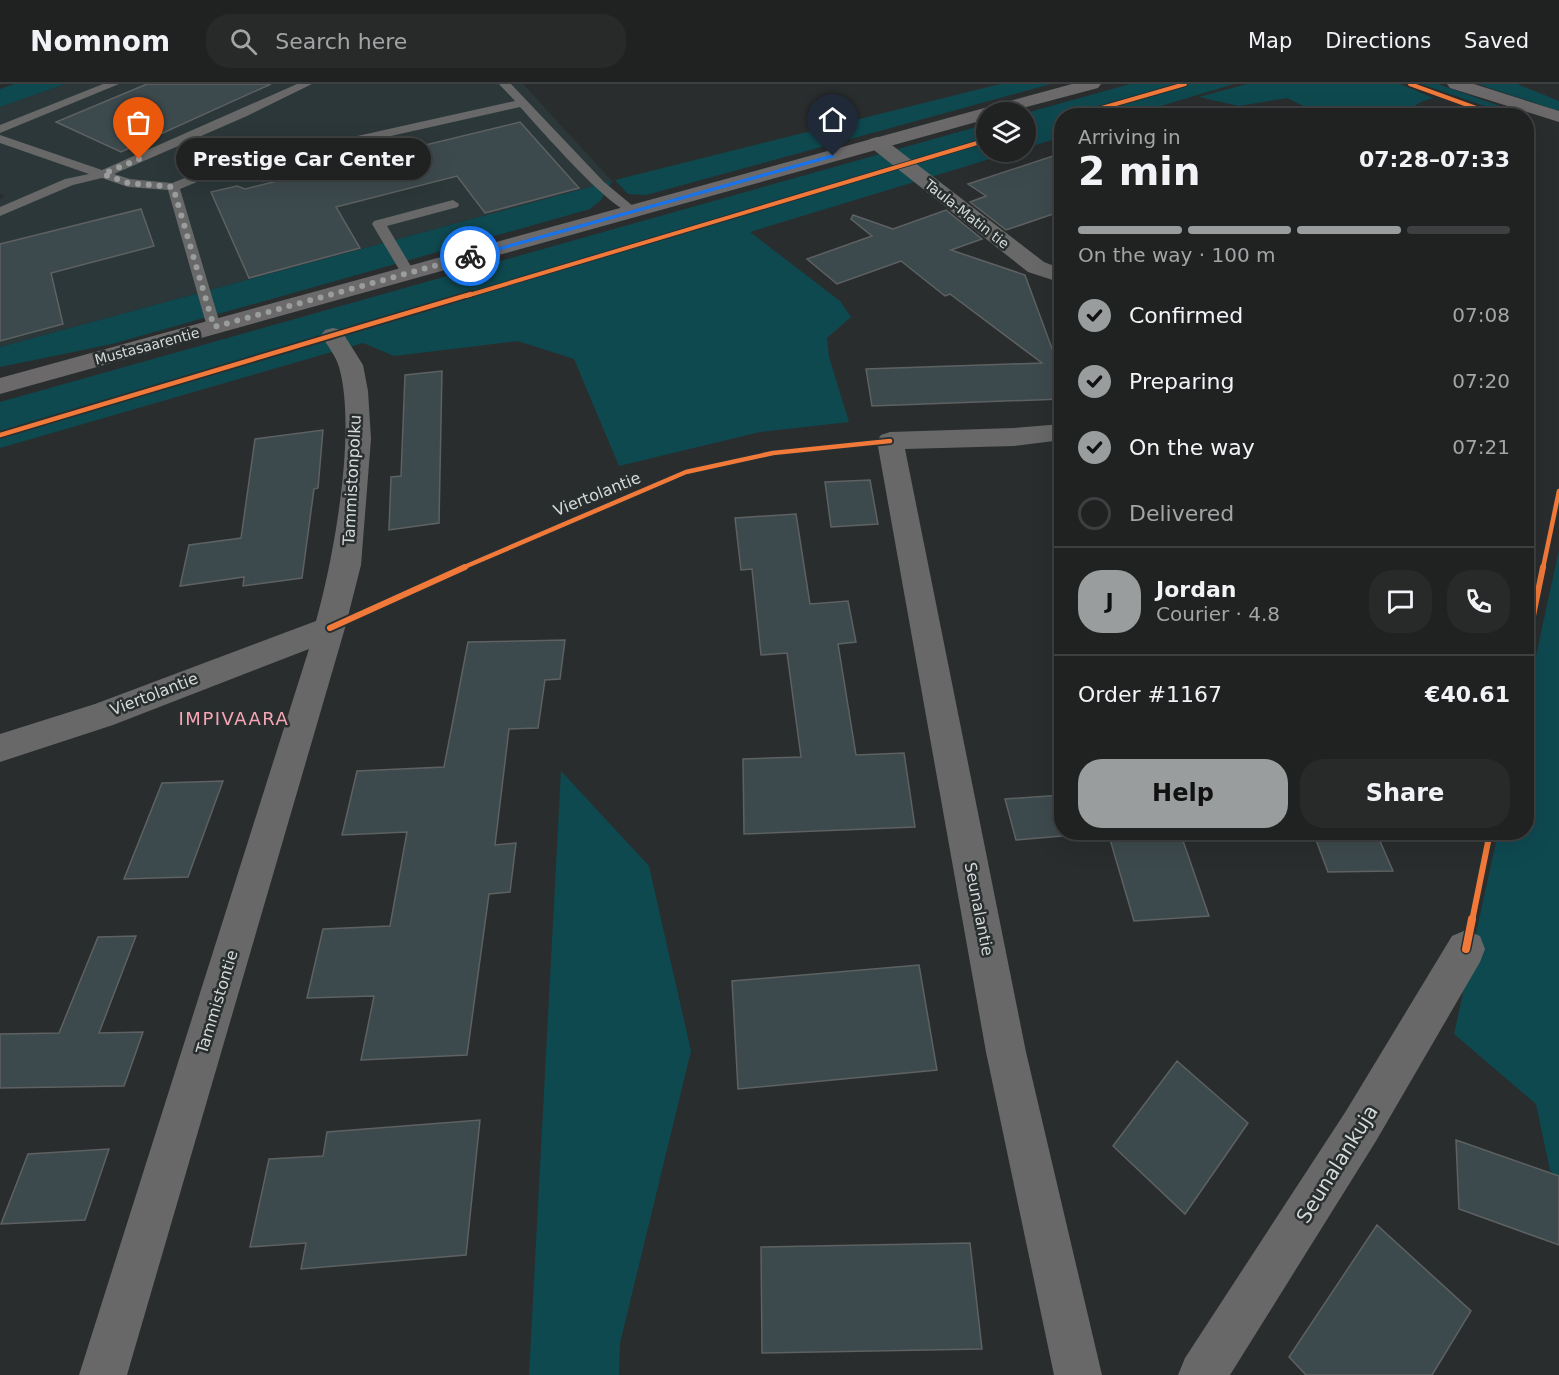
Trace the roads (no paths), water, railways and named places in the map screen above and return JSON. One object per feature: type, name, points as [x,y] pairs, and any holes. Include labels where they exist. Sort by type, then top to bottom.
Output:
[{"type":"main road","name":"Mustasaarentie","points":[[1027,102],[1092,84]]},
{"type":"main road","points":[[1456,84],[1532,108]]},
{"type":"main road","points":[[1534,109],[1559,117]]},
{"type":"main road","name":"Mustasaarentie","points":[[0,386],[976,116]]},
{"type":"street","name":"Taula-Matin tie","points":[[877,144],[1036,267],[1054,273]]},
{"type":"street","name":"Tammistonpolku","points":[[330,628],[349,547],[358,438],[356,391],[351,365],[333,335]]},
{"type":"street","name":"Seunalantie","points":[[1054,433],[1014,437],[890,441],[1006,1052],[1078,1375]]},
{"type":"street","name":"Viertolantie","points":[[0,748],[101,715],[330,628]]},
{"type":"street","name":"Tammistontie","points":[[103,1375],[330,628]]},
{"type":"street","name":"Seunalankuja","points":[[1202,1375],[1361,1126],[1466,949]]},
{"type":"lane","points":[[0,129],[113,84]]},
{"type":"lane","points":[[0,212],[69,182],[103,174],[243,114],[306,84]]},
{"type":"lane","points":[[505,84],[521,104],[576,157],[600,185],[632,212]]},
{"type":"lane","points":[[0,139],[128,183],[173,187],[205,174],[521,104]]},
{"type":"lane","points":[[173,187],[214,327]]},
{"type":"lane","points":[[408,273],[379,224],[453,204]]},
{"type":"place","name":"Prestige Car Center","points":[[139,159]]},
{"type":"district","name":"IMPIVAARA","points":[[234,718]]}]
